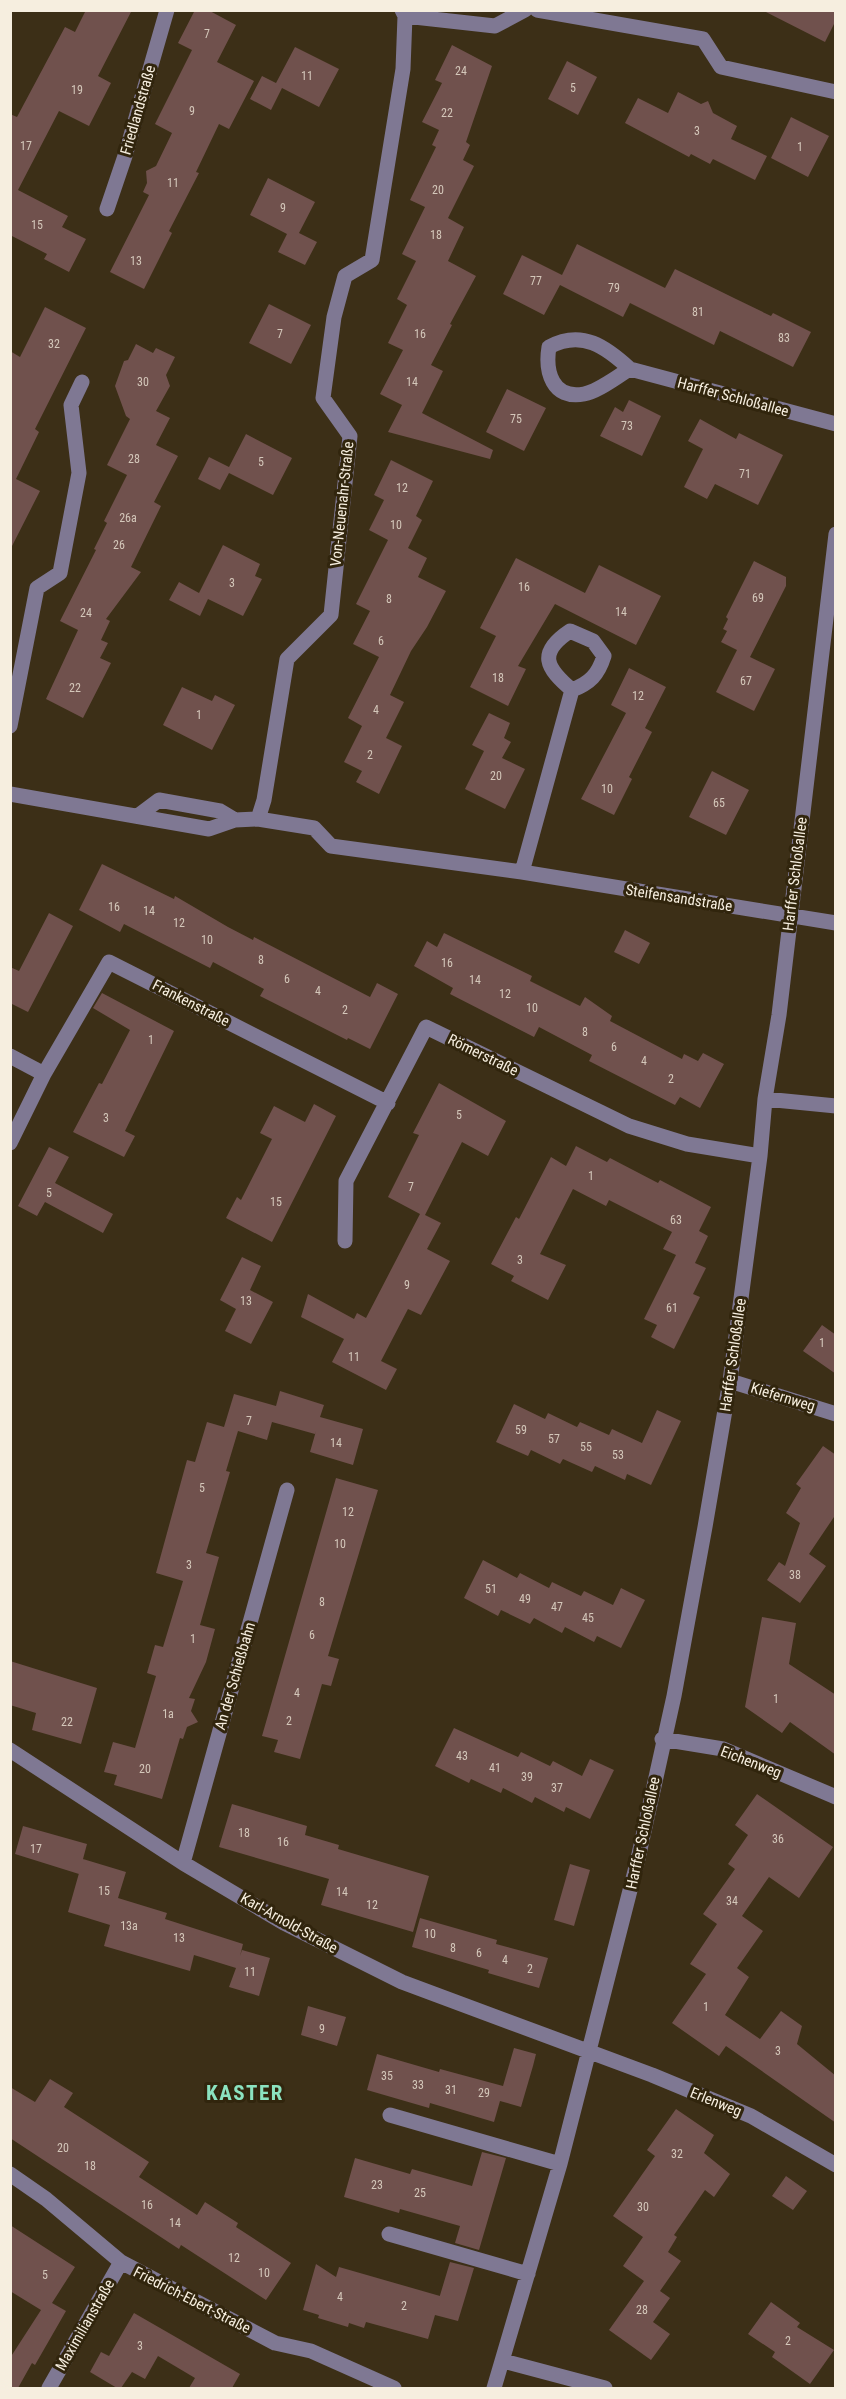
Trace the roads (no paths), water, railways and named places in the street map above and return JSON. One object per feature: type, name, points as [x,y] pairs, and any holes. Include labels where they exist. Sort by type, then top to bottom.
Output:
[{"type":"street","name":"Friedlandstraße","points":[[107,209],[125,156],[167,10]]},
{"type":"street","points":[[403,13],[495,26],[525,10]]},
{"type":"street","points":[[537,10],[703,39],[721,68],[836,92]]},
{"type":"street","name":"Von-Neuenahr-Straße","points":[[258,819],[264,800],[287,659],[331,615],[350,436],[323,398],[334,317],[345,276],[372,260],[403,69],[403,13]]},
{"type":"street","name":"Harffer Schloßallee","points":[[630,369],[584,394],[569,394],[549,379],[546,364],[549,347],[561,341],[586,340],[610,350],[630,369],[836,424]]},
{"type":"street","points":[[10,726],[37,588],[60,573],[79,473],[71,405],[82,382]]},
{"type":"street","name":"Harffer Schloßallee","points":[[494,2388],[590,2053],[637,1863],[682,1651],[730,1381],[760,1156],[765,1099],[778,1015],[836,534]]},
{"type":"street","points":[[522,872],[572,690]]},
{"type":"street","name":"Steifensandstraße","points":[[10,794],[139,815],[159,800],[220,811],[235,820],[258,819],[314,828],[331,846],[522,872],[836,923]]},
{"type":"street","name":"Frankenstraße","points":[[10,1143],[44,1074],[110,962],[388,1103]]},
{"type":"street","name":"Römerstraße","points":[[345,1241],[346,1181],[426,1027],[629,1126],[687,1144],[760,1156]]},
{"type":"street","points":[[10,1056],[44,1074]]},
{"type":"street","points":[[765,1099],[836,1106]]},
{"type":"street","name":"Kiefernweg","points":[[730,1381],[836,1414]]},
{"type":"street","name":"An der Schießbahn","points":[[183,1863],[287,1490]]},
{"type":"street","name":"Eichenweg","points":[[662,1739],[723,1749],[836,1797]]},
{"type":"street","name":"Karl-Arnold-Straße","points":[[10,1750],[183,1863],[285,1923],[402,1982],[590,2053]]},
{"type":"street","name":"Erlenweg","points":[[590,2053],[652,2075],[751,2116],[836,2165]]},
{"type":"street","points":[[390,2115],[560,2164]]},
{"type":"street","name":"Friedrich-Ebert-Straße","points":[[10,2175],[46,2199],[121,2262],[275,2343],[311,2351],[394,2388]]},
{"type":"street","points":[[389,2234],[528,2274]]},
{"type":"street","name":"Maximilianstraße","points":[[49,2388],[121,2262]]},
{"type":"street","points":[[503,2361],[605,2388]]},
{"type":"district","name":"KASTER","points":[[245,2093]]}]
